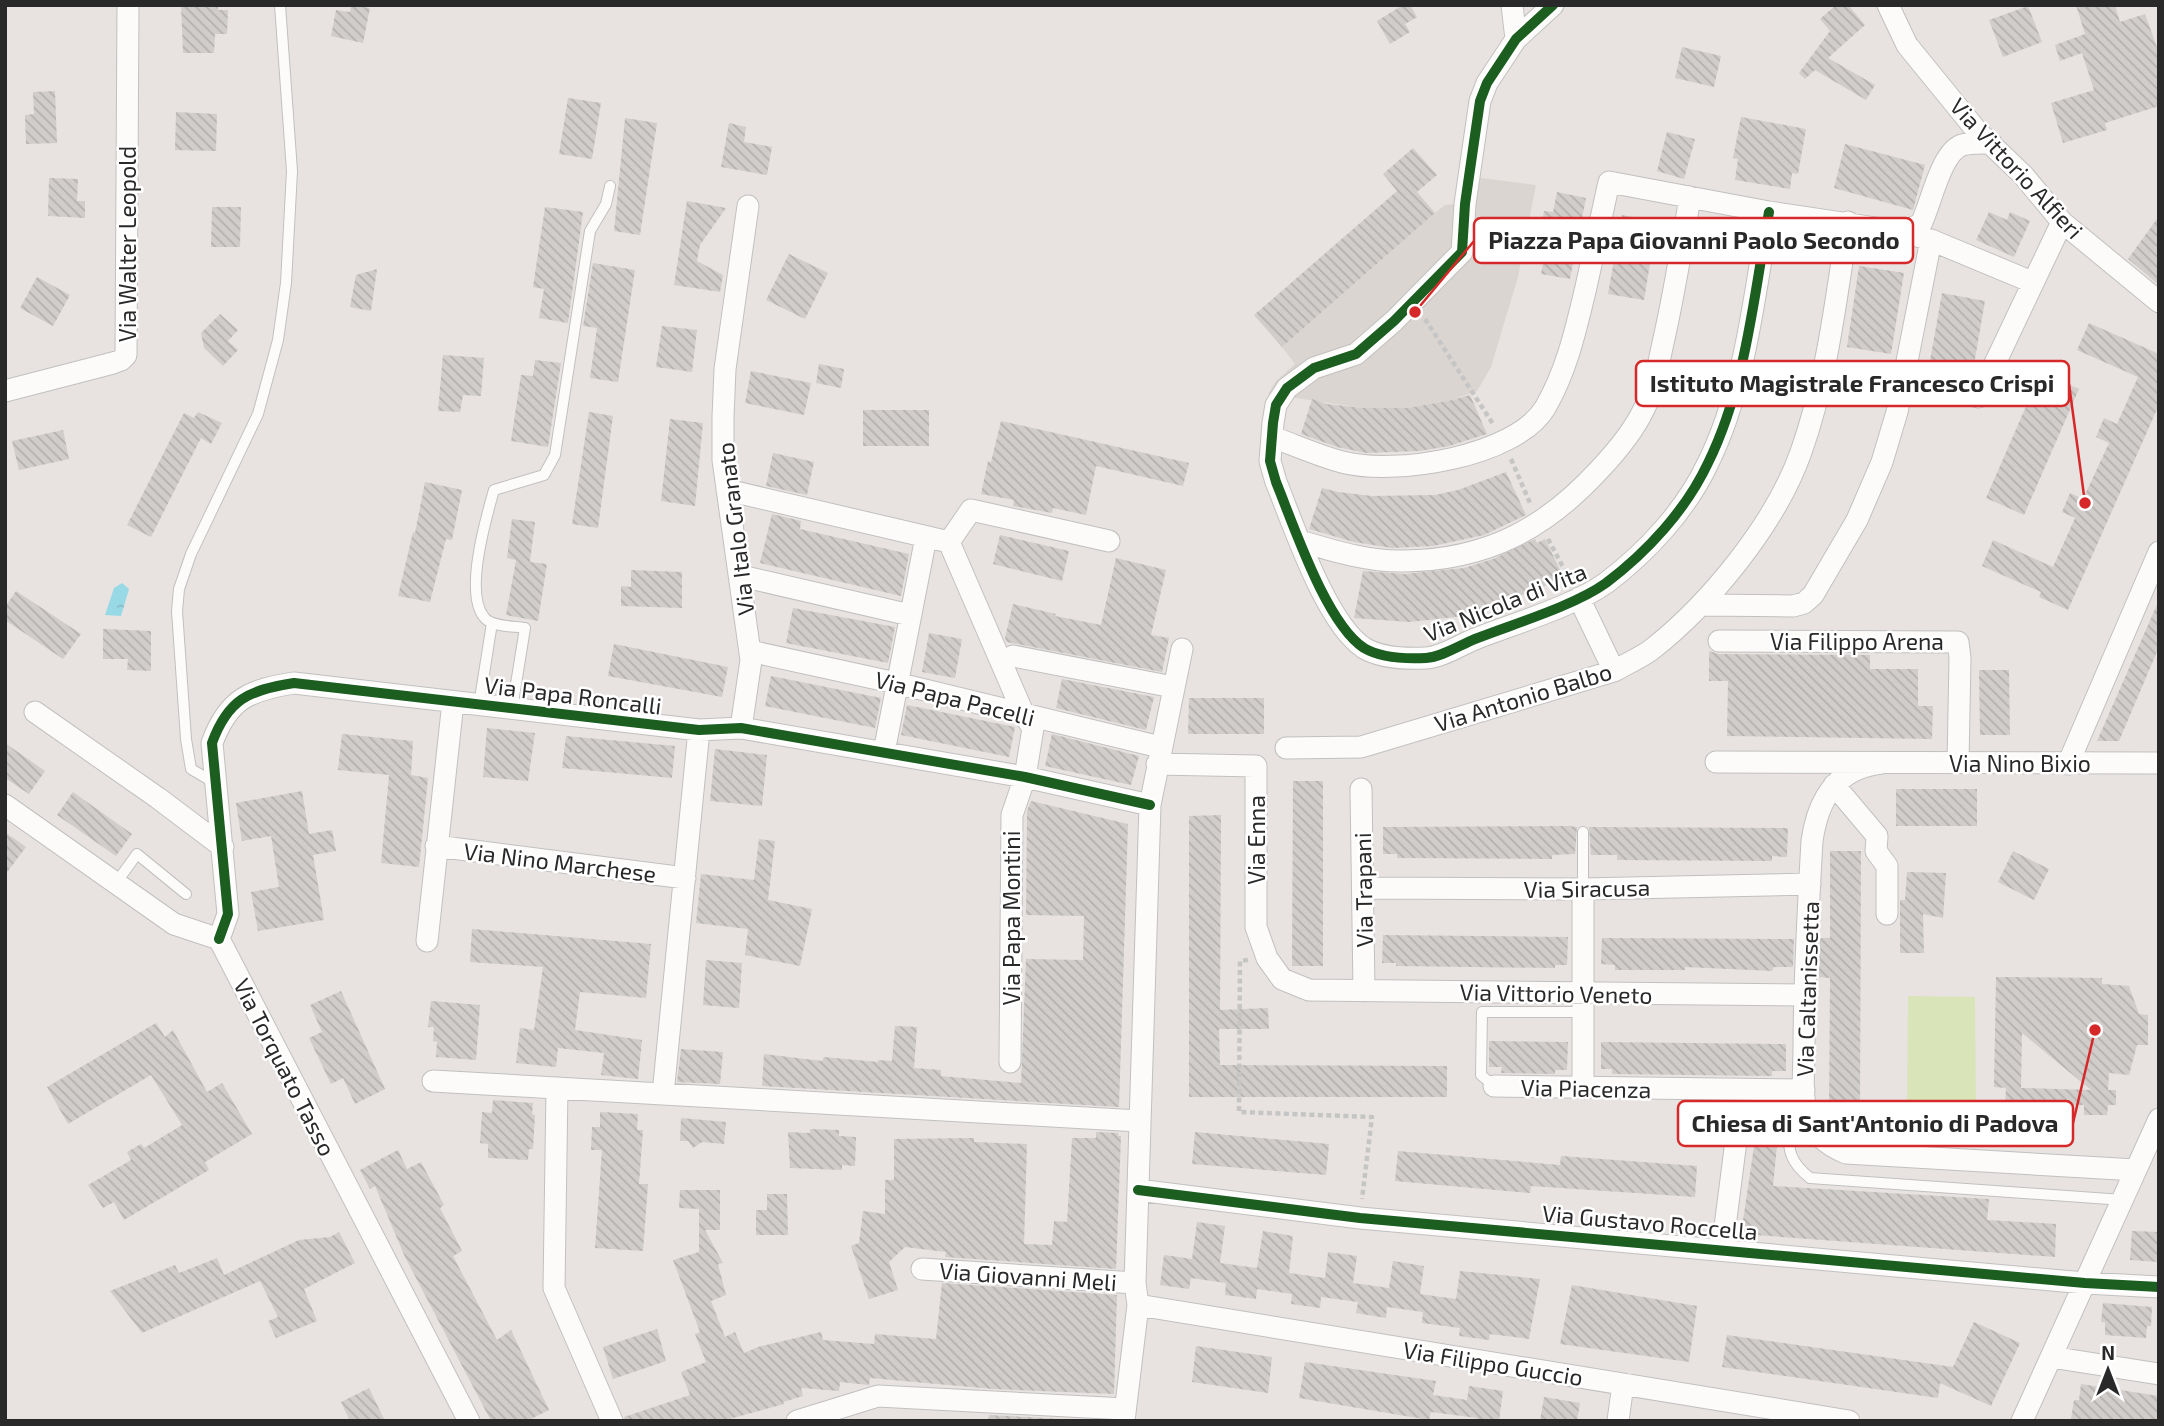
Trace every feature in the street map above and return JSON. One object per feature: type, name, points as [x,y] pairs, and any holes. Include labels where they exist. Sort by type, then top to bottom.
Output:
[{"type":"street","name":"Via Walter Leopold","points":[[5,391],[113,363],[126,355],[128,5]]},
{"type":"street","points":[[1512,5],[1516,38]]},
{"type":"street","name":"Via Nicola di Vita","points":[[1553,5],[1516,38],[1487,83],[1480,101],[1465,204],[1462,252],[1356,354],[1314,368],[1287,388],[1276,405],[1270,461],[1300,541],[1329,606],[1347,634],[1366,649],[1385,656],[1429,658],[1579,598],[1603,585],[1632,562],[1668,524],[1708,464],[1739,370],[1769,212]]},
{"type":"street","name":"Via Vittorio Alfieri","points":[[1888,5],[1907,45],[1978,131],[2023,176],[2062,222],[2159,302]]},
{"type":"street","points":[[1902,232],[1921,224],[1945,162],[1952,151],[1963,145],[1991,142]]},
{"type":"street","points":[[1272,437],[1343,463],[1384,467],[1424,465],[1462,455],[1503,441],[1528,427],[1544,410],[1573,344],[1609,183],[1769,212],[1902,232],[1931,240],[2032,282]]},
{"type":"street","points":[[1300,541],[1352,555],[1405,561],[1445,558],[1496,544],[1540,524],[1581,490],[1619,449],[1643,410],[1655,378],[1670,314],[1690,197]]},
{"type":"street","name":"Via Italo Granato","points":[[741,728],[751,660],[723,460],[725,369],[748,206]]},
{"type":"street","name":"Via Antonio Balbo","points":[[1286,748],[1361,747],[1614,671],[1649,652],[1702,605],[1750,544],[1781,494],[1800,454],[1815,407],[1828,348],[1848,222]]},
{"type":"street","points":[[1903,379],[1979,397],[2062,222]]},
{"type":"street","points":[[1702,605],[1793,606],[1804,603],[1813,595],[1857,520],[1882,462],[1897,412],[1931,240]]},
{"type":"street","points":[[727,490],[949,542],[971,510],[1109,541]]},
{"type":"street","points":[[884,752],[926,537]]},
{"type":"street","name":"Via Papa Montini","points":[[949,542],[1024,715],[1033,728],[1025,777],[1012,815],[1010,1062]]},
{"type":"street","points":[[2068,764],[2159,552]]},
{"type":"street","points":[[741,576],[910,615]]},
{"type":"street","points":[[1579,598],[1614,671]]},
{"type":"street","name":"Via Filippo Arena","points":[[1719,641],[1958,642],[1958,763]]},
{"type":"street","points":[[797,1421],[878,1396],[1124,1415],[1138,1306],[1135,1283],[1150,805],[1158,755],[1182,649]]},
{"type":"street","name":"Via Papa Pacelli","points":[[750,651],[1024,715],[1158,755]]},
{"type":"street","points":[[1013,656],[1173,687]]},
{"type":"street","name":"Via Papa Roncalli","points":[[219,939],[228,914],[212,743],[220,722],[242,698],[264,688],[294,683],[699,730],[741,728],[1025,777],[1150,805]]},
{"type":"street","points":[[427,941],[453,702]]},
{"type":"street","points":[[35,712],[223,847]]},
{"type":"street","points":[[663,1094],[699,730]]},
{"type":"street","name":"Via Enna","points":[[1158,755],[1256,766],[1256,928],[1267,958],[1282,979],[1309,990]]},
{"type":"street","name":"Via Nino Bixio","points":[[1716,762],[2159,763]]},
{"type":"street","name":"Via Caltanissetta","points":[[1882,763],[1858,769],[1834,785],[1825,796],[1815,817],[1804,995],[1804,1090],[1806,1112],[1816,1133],[1829,1146],[1846,1153],[2136,1170]]},
{"type":"street","points":[[1834,785],[1877,836],[1876,851],[1887,866],[1887,914]]},
{"type":"street","name":"Via Trapani","points":[[1361,789],[1364,991]]},
{"type":"street","points":[[5,804],[174,924],[219,939]]},
{"type":"street","name":"Via Nino Marchese","points":[[436,846],[684,878]]},
{"type":"street","name":"Via Siracusa","points":[[1363,888],[1583,889],[1810,884]]},
{"type":"street","points":[[1583,889],[1583,1088]]},
{"type":"street","name":"Via Torquato Tasso","points":[[219,939],[469,1421]]},
{"type":"street","name":"Via Vittorio Veneto","points":[[1309,990],[1582,1003],[1804,995]]},
{"type":"street","points":[[433,1081],[1139,1121]]},
{"type":"street","name":"Via Piacenza","points":[[1494,1086],[1804,1090]]},
{"type":"street","points":[[557,1088],[554,1288],[612,1421]]},
{"type":"street","points":[[2022,1421],[2136,1170],[2153,1148],[2159,1119]]},
{"type":"street","points":[[1722,1250],[1737,1133]]},
{"type":"street","name":"Via Gustavo Roccella","points":[[1138,1190],[1360,1218],[2085,1283],[2159,1287]]},
{"type":"street","name":"Via Giovanni Meli","points":[[922,1269],[1135,1283]]},
{"type":"street","name":"Via Filippo Guccio","points":[[1138,1306],[1849,1421]]},
{"type":"street","points":[[2051,1357],[2159,1374]]},
{"type":"street","points":[[1618,1421],[1623,1384]]},
{"type":"lane","points":[[216,783],[191,769],[186,739],[177,611],[179,589],[191,554],[258,414],[278,340],[286,283],[292,171],[280,5]]},
{"type":"lane","points":[[512,709],[525,628],[492,623],[484,618],[476,601],[476,574],[485,520],[494,490],[544,475],[555,455],[590,231],[606,204],[610,186]]},
{"type":"lane","points":[[479,705],[492,623]]},
{"type":"lane","points":[[1583,832],[1583,889]]},
{"type":"lane","points":[[116,883],[137,854],[186,894]]},
{"type":"lane","points":[[1494,1086],[1481,1075],[1482,1012],[1582,1003]]},
{"type":"lane","points":[[1788,1126],[1788,1147],[1796,1166],[1810,1178],[2123,1200]]},
{"type":"path","points":[[1413,301],[1503,441],[1540,524],[1579,598]]},
{"type":"path","points":[[1267,958],[1240,961],[1239,1112],[1372,1117],[1360,1218]]},
{"type":"green space","points":[[1908,996],[1975,997],[1976,1108],[1907,1108]]},
{"type":"shaded area","points":[[1459,175],[1536,185],[1518,277],[1491,367],[1477,391],[1448,401],[1407,408],[1363,408],[1268,394],[1275,382],[1295,364],[1282,347],[1435,213],[1445,205],[1454,204]]},
{"type":"water","points":[[122,583],[129,589],[121,616],[105,615],[114,588]]},
{"type":"building","points":[[181,5],[218,5],[218,10],[228,10],[227,34],[215,34],[214,53],[183,53]]},
{"type":"building","points":[[351,5],[370,8],[363,43],[331,36],[336,10],[350,12]]},
{"type":"building","points":[[1403,5],[1410,5],[1417,17],[1405,24],[1410,32],[1390,44],[1377,21]]},
{"type":"building","points":[[1836,5],[1848,5],[1865,25],[1828,58],[1875,85],[1866,100],[1815,70],[1805,79],[1799,73],[1830,31],[1820,19]]},
{"type":"building","points":[[2076,5],[2115,5],[2120,22],[2145,14],[2159,53],[2159,106],[2105,123],[2107,130],[2063,143],[2051,103],[2094,90],[2082,53],[2060,61],[2055,45],[2085,34]]},
{"type":"building","points":[[2028,6],[2042,42],[2003,57],[1989,20]]},
{"type":"building","points":[[1682,47],[1721,56],[1714,87],[1675,78]]},
{"type":"building","points":[[55,91],[57,143],[26,144],[25,115],[34,114],[33,92]]},
{"type":"building","points":[[568,98],[601,103],[592,159],[559,154]]},
{"type":"building","points":[[176,112],[217,114],[216,151],[175,150]]},
{"type":"building","points":[[1741,117],[1806,129],[1798,174],[1792,173],[1790,189],[1735,180],[1738,159],[1733,158]]},
{"type":"building","points":[[625,118],[657,123],[640,235],[614,231]]},
{"type":"building","points":[[729,123],[746,127],[744,142],[772,147],[767,175],[721,167]]},
{"type":"building","points":[[1667,132],[1695,139],[1684,179],[1657,171]]},
{"type":"building","points":[[1845,144],[1925,165],[1913,210],[1834,188]]},
{"type":"building","points":[[1413,148],[1437,175],[1417,192],[1435,213],[1282,347],[1254,315],[1397,191],[1383,174]]},
{"type":"building","points":[[49,178],[78,179],[77,201],[85,201],[85,218],[48,216]]},
{"type":"building","points":[[1557,192],[1586,198],[1570,279],[1541,274],[1543,263],[1534,262],[1544,211],[1553,212]]},
{"type":"building","points":[[687,201],[726,208],[700,245],[697,261],[723,275],[720,292],[674,285]]},
{"type":"building","points":[[212,207],[241,207],[240,247],[211,247]]},
{"type":"building","points":[[545,207],[583,212],[568,323],[539,318],[544,289],[533,287]]},
{"type":"building","points":[[1989,212],[2007,220],[2010,212],[2030,221],[2014,257],[1976,240]]},
{"type":"building","points":[[1622,215],[1657,221],[1644,300],[1608,294]]},
{"type":"building","points":[[2159,216],[2159,285],[2128,259]]},
{"type":"building","points":[[789,254],[828,273],[805,319],[766,300]]},
{"type":"building","points":[[593,263],[635,270],[618,382],[590,378],[597,328],[583,326]]},
{"type":"building","points":[[1859,266],[1904,273],[1891,354],[1847,347]]},
{"type":"building","points":[[377,269],[371,311],[350,307],[356,275]]},
{"type":"building","points":[[37,277],[70,295],[53,326],[20,308]]},
{"type":"building","points":[[1942,293],[1985,301],[1971,382],[1928,372]]},
{"type":"building","points":[[220,314],[238,330],[228,341],[238,350],[223,366],[204,348],[201,333]]},
{"type":"building","points":[[2089,323],[2159,354],[2159,405],[2068,610],[2039,597],[2041,592],[1982,566],[1993,540],[2053,567],[2075,518],[2062,512],[2070,493],[2083,499],[2109,443],[2096,437],[2104,418],[2117,424],[2138,377],[2077,350]]},
{"type":"building","points":[[662,326],[697,330],[692,372],[656,367]]},
{"type":"building","points":[[443,355],[484,358],[481,396],[463,395],[460,412],[438,411]]},
{"type":"building","points":[[535,360],[561,363],[548,447],[511,441],[521,375],[533,376]]},
{"type":"building","points":[[819,364],[844,369],[841,388],[816,383]]},
{"type":"building","points":[[751,371],[811,383],[804,415],[745,403]]},
{"type":"building","points":[[2041,372],[2079,389],[2024,515],[1986,498]]},
{"type":"building","points":[[1470,395],[1487,434],[1449,446],[1420,451],[1366,453],[1337,447],[1301,434],[1312,399],[1327,404],[1363,408],[1407,408]]},
{"type":"building","points":[[863,410],[929,410],[929,446],[863,446]]},
{"type":"building","points":[[198,412],[222,423],[211,444],[201,438],[151,537],[127,525],[184,413],[194,418]]},
{"type":"building","points":[[589,412],[613,416],[598,528],[572,524]]},
{"type":"building","points":[[670,419],[703,423],[695,506],[661,501]]},
{"type":"building","points":[[1001,421],[1189,463],[1183,486],[1096,466],[1086,515],[1053,508],[1052,513],[1013,506],[1014,500],[981,494]]},
{"type":"building","points":[[63,430],[69,459],[19,470],[12,441]]},
{"type":"building","points":[[773,453],[814,462],[807,495],[766,486]]},
{"type":"building","points":[[1506,472],[1526,515],[1484,535],[1433,546],[1392,548],[1354,542],[1309,529],[1322,488],[1372,496],[1435,495],[1458,490]]},
{"type":"building","points":[[425,482],[462,490],[452,540],[446,539],[430,602],[398,596]]},
{"type":"building","points":[[772,514],[801,521],[800,529],[909,554],[901,596],[760,563]]},
{"type":"building","points":[[512,519],[535,522],[530,562],[547,564],[538,621],[506,615],[516,560],[507,558]]},
{"type":"building","points":[[1000,535],[1069,551],[1062,581],[993,564]]},
{"type":"building","points":[[1535,539],[1537,543],[1545,539],[1564,578],[1481,612],[1456,617],[1409,622],[1354,618],[1363,571],[1405,574],[1464,568],[1493,559]]},
{"type":"building","points":[[1116,558],[1166,570],[1151,635],[1169,638],[1162,672],[1007,642],[1005,638],[1013,604],[1101,625]]},
{"type":"building","points":[[631,570],[682,572],[682,608],[621,606],[621,586],[631,587]]},
{"type":"building","points":[[16,591],[81,634],[63,659],[5,620],[5,607]]},
{"type":"building","points":[[2159,600],[2159,647],[2119,741],[2097,741]]},
{"type":"building","points":[[793,608],[895,627],[888,663],[786,643]]},
{"type":"building","points":[[103,629],[151,631],[151,671],[127,670],[128,659],[103,659]]},
{"type":"building","points":[[929,633],[962,639],[955,678],[922,672]]},
{"type":"building","points":[[614,644],[728,667],[722,697],[608,676]]},
{"type":"building","points":[[1709,651],[1719,654],[1870,655],[1870,669],[1918,669],[1918,706],[1933,706],[1932,739],[1727,736],[1728,681],[1709,681]]},
{"type":"building","points":[[1979,670],[2009,670],[2010,735],[1980,735]]},
{"type":"building","points":[[771,676],[881,698],[875,728],[765,706]]},
{"type":"building","points":[[1062,679],[1154,697],[1146,730],[1056,708]]},
{"type":"building","points":[[1189,698],[1264,698],[1264,734],[1188,734]]},
{"type":"building","points":[[907,705],[1015,727],[1009,757],[901,735]]},
{"type":"building","points":[[487,728],[535,733],[528,781],[483,777]]},
{"type":"building","points":[[342,734],[413,741],[411,775],[428,778],[419,867],[381,863],[389,775],[338,770]]},
{"type":"building","points":[[1052,734],[1139,756],[1131,785],[1045,766]]},
{"type":"building","points":[[566,736],[675,746],[672,778],[562,768]]},
{"type":"building","points":[[5,743],[45,771],[29,794],[5,778]]},
{"type":"building","points":[[715,749],[767,755],[762,806],[710,801]]},
{"type":"building","points":[[1293,781],[1323,781],[1323,966],[1292,966]]},
{"type":"building","points":[[1896,789],[1977,789],[1977,826],[1896,826]]},
{"type":"building","points":[[302,791],[309,834],[332,830],[336,851],[313,855],[324,920],[258,931],[251,892],[279,887],[271,836],[242,841],[236,803]]},
{"type":"building","points":[[73,792],[132,834],[116,856],[57,815]]},
{"type":"building","points":[[1031,801],[1128,824],[1119,1107],[762,1086],[764,1054],[822,1061],[824,1057],[892,1061],[895,1026],[917,1027],[914,1068],[941,1070],[941,1076],[1021,1083],[1026,959],[1083,960],[1084,916],[1026,915],[1027,811]]},
{"type":"building","points":[[1221,815],[1220,1010],[1268,1008],[1269,1029],[1219,1029],[1220,1065],[1447,1066],[1447,1097],[1189,1097],[1189,816]]},
{"type":"building","points":[[1383,827],[1577,827],[1575,854],[1552,855],[1552,859],[1397,858],[1397,854],[1383,854]]},
{"type":"building","points":[[1589,827],[1788,828],[1787,857],[1772,856],[1772,861],[1617,860],[1617,855],[1591,855]]},
{"type":"building","points":[[5,832],[26,847],[5,875]]},
{"type":"building","points":[[759,839],[775,841],[768,900],[812,909],[800,966],[745,955],[748,929],[696,923],[701,874],[754,880]]},
{"type":"building","points":[[1830,851],[1861,851],[1860,1112],[1829,1112],[1830,978],[1818,977],[1820,938],[1830,938]]},
{"type":"building","points":[[2013,851],[2049,869],[2034,900],[1998,882]]},
{"type":"building","points":[[1907,872],[1946,873],[1943,918],[1923,914],[1924,953],[1900,953],[1900,900],[1905,900]]},
{"type":"building","points":[[472,929],[651,944],[646,998],[580,992],[575,1030],[642,1040],[638,1079],[601,1075],[604,1053],[558,1048],[556,1067],[516,1063],[520,1028],[534,1030],[543,967],[470,962]]},
{"type":"building","points":[[1383,935],[1568,937],[1567,965],[1555,965],[1555,968],[1396,966],[1396,963],[1382,963]]},
{"type":"building","points":[[1602,938],[1794,939],[1793,967],[1774,967],[1772,971],[1685,967],[1685,970],[1615,970],[1615,965],[1601,964]]},
{"type":"building","points":[[706,960],[742,963],[739,1008],[703,1005]]},
{"type":"building","points":[[1996,977],[2102,978],[2102,984],[2129,986],[2139,1014],[2148,1015],[2148,1045],[2137,1045],[2129,1075],[2109,1073],[2108,1090],[2116,1090],[2116,1105],[2108,1105],[2107,1115],[2084,1115],[2084,1105],[2005,1107],[2006,1088],[1994,1087]],"holes":[[[2022,1033],[2091,1090],[2021,1088]]]},
{"type":"building","points":[[341,991],[385,1089],[355,1104],[343,1078],[331,1084],[309,1038],[322,1032],[310,1005]]},
{"type":"building","points":[[431,1001],[480,1005],[476,1060],[436,1057],[434,1027],[428,1027]]},
{"type":"building","points":[[156,1023],[165,1037],[173,1030],[207,1092],[222,1083],[252,1134],[205,1162],[209,1170],[124,1220],[114,1202],[103,1208],[88,1185],[131,1160],[127,1152],[141,1144],[144,1148],[182,1125],[151,1075],[68,1124],[47,1087]]},
{"type":"building","points":[[1489,1041],[1568,1042],[1567,1070],[1555,1070],[1555,1074],[1501,1073],[1502,1067],[1489,1067]]},
{"type":"building","points":[[1601,1042],[1786,1044],[1786,1071],[1772,1071],[1772,1076],[1612,1074],[1612,1069],[1601,1069]]},
{"type":"building","points":[[681,1049],[723,1052],[720,1084],[677,1082]]},
{"type":"building","points":[[493,1100],[533,1103],[533,1149],[529,1149],[528,1160],[488,1158],[488,1144],[480,1143],[482,1112],[492,1113]]},
{"type":"building","points":[[600,1112],[638,1114],[637,1130],[643,1130],[639,1184],[648,1184],[643,1251],[595,1248],[602,1150],[591,1150],[592,1127],[600,1127]]},
{"type":"building","points":[[681,1118],[726,1122],[724,1144],[702,1142],[693,1148],[688,1141],[680,1141]]},
{"type":"building","points":[[1779,1125],[1773,1186],[1989,1199],[1987,1220],[2056,1224],[2055,1257],[1741,1234],[1757,1126]]},
{"type":"building","points":[[810,1129],[839,1130],[839,1136],[856,1137],[855,1166],[842,1165],[842,1170],[790,1168],[788,1132],[810,1133]]},
{"type":"building","points":[[1096,1132],[1118,1133],[1118,1136],[1121,1136],[1116,1269],[945,1257],[946,1252],[905,1247],[889,1262],[898,1290],[869,1299],[851,1246],[859,1243],[863,1211],[885,1214],[885,1180],[894,1180],[894,1139],[974,1138],[974,1142],[1027,1144],[1024,1244],[1052,1245],[1054,1221],[1067,1222],[1072,1138],[1096,1138]]},
{"type":"building","points":[[1195,1132],[1329,1144],[1326,1175],[1192,1164]]},
{"type":"building","points":[[398,1150],[407,1169],[421,1162],[444,1205],[440,1208],[462,1251],[453,1256],[497,1340],[511,1330],[549,1410],[527,1421],[491,1421],[405,1257],[375,1186],[370,1189],[360,1170]]},
{"type":"building","points":[[1398,1151],[1560,1165],[1561,1156],[1697,1166],[1695,1197],[1531,1186],[1530,1193],[1395,1181]]},
{"type":"building","points":[[680,1190],[720,1190],[720,1230],[705,1230],[723,1263],[718,1264],[726,1295],[711,1301],[725,1337],[735,1332],[744,1353],[758,1347],[821,1332],[823,1340],[874,1344],[875,1334],[936,1339],[942,1283],[1117,1295],[1114,1394],[993,1389],[870,1378],[869,1385],[840,1382],[839,1391],[801,1388],[803,1396],[783,1402],[784,1404],[722,1421],[625,1421],[624,1417],[690,1395],[681,1372],[706,1362],[695,1334],[700,1332],[673,1260],[699,1252],[699,1209],[679,1208]]},
{"type":"building","points":[[767,1194],[787,1194],[788,1235],[756,1235],[756,1210],[767,1210]]},
{"type":"building","points":[[1197,1222],[1225,1226],[1220,1263],[1257,1268],[1263,1231],[1293,1236],[1289,1273],[1325,1278],[1328,1252],[1357,1256],[1353,1283],[1389,1288],[1393,1261],[1424,1266],[1420,1294],[1456,1299],[1460,1271],[1540,1279],[1529,1339],[1490,1334],[1489,1340],[1459,1336],[1460,1328],[1422,1323],[1423,1312],[1387,1307],[1386,1318],[1356,1313],[1358,1302],[1321,1297],[1320,1308],[1291,1304],[1292,1294],[1257,1289],[1256,1299],[1225,1295],[1226,1283],[1191,1278],[1189,1289],[1160,1285],[1164,1255],[1192,1259]]},
{"type":"building","points":[[2132,1231],[2159,1232],[2159,1262],[2130,1260]]},
{"type":"building","points":[[339,1232],[355,1263],[304,1289],[317,1321],[276,1338],[268,1321],[278,1317],[260,1281],[142,1333],[110,1291],[175,1265],[179,1273],[217,1258],[224,1275],[299,1240],[330,1237]]},
{"type":"building","points":[[1572,1285],[1697,1306],[1689,1362],[1560,1344]]},
{"type":"building","points":[[2103,1303],[2152,1307],[2151,1326],[2147,1326],[2146,1338],[2105,1335],[2105,1322],[2101,1322]]},
{"type":"building","points":[[1974,1322],[2020,1343],[1991,1406],[1940,1383],[1938,1398],[1722,1367],[1727,1335],[1953,1367]]},
{"type":"building","points":[[657,1329],[666,1361],[613,1379],[603,1347]]},
{"type":"building","points":[[1196,1346],[1272,1357],[1268,1393],[1192,1382]]},
{"type":"building","points":[[1305,1362],[1436,1381],[1433,1395],[1467,1400],[1469,1386],[1503,1391],[1499,1421],[1476,1421],[1477,1418],[1431,1412],[1429,1420],[1299,1398]]},
{"type":"building","points":[[2081,1384],[2159,1396],[2159,1421],[2071,1419],[2074,1400],[2079,1400]]},
{"type":"building","points":[[369,1388],[385,1421],[350,1421],[341,1402]]},
{"type":"building","points":[[1544,1397],[1580,1403],[1577,1421],[1540,1421]]},
{"type":"building","points":[[989,1415],[1099,1421],[988,1421]]},
{"type":"cycle path","points":[[1553,5],[1516,39],[1487,83],[1480,101],[1465,204],[1462,252],[1394,321],[1356,354],[1314,368],[1287,388],[1276,405],[1270,461],[1276,482],[1312,572],[1337,618],[1350,635],[1364,648],[1386,656],[1432,657],[1561,607],[1593,591],[1621,571],[1650,544],[1689,497],[1721,434],[1747,340],[1769,212]]},
{"type":"cycle path","points":[[219,939],[228,914],[212,743],[225,716],[242,699],[264,689],[294,683],[699,730],[741,728],[1025,777],[1150,805]]},
{"type":"cycle path","points":[[1138,1190],[1360,1218],[2085,1283],[2159,1287]]},
{"type":"place","name":"Piazza Papa Giovanni Paolo Secondo","points":[[1415,312]]},
{"type":"place","name":"Istituto Magistrale Francesco Crispi","points":[[2085,503]]},
{"type":"place","name":"Chiesa di Sant'Antonio di Padova","points":[[2095,1030]]}]
